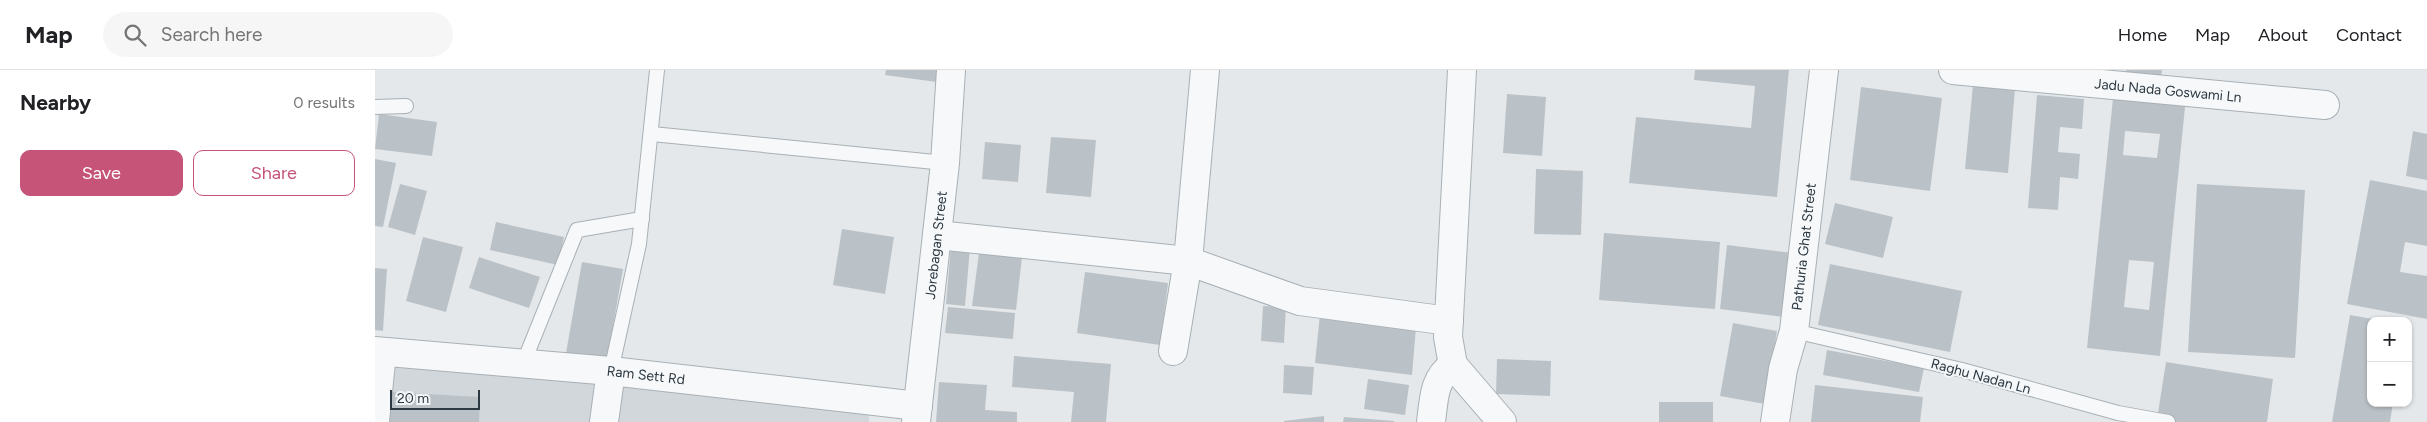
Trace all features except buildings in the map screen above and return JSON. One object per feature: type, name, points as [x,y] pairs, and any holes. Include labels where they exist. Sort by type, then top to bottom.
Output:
[{"type":"street","name":"Jorebagan Street","points":[[917,414],[945,163],[951,70]]},
{"type":"street","points":[[1173,351],[1188,261],[1205,70]]},
{"type":"street","points":[[1462,70],[1448,337],[1453,365],[1502,422]]},
{"type":"street","name":"Pathuria Ghat Street","points":[[1775,422],[1783,369],[1794,332],[1824,70]]},
{"type":"street","name":"Jadu Nada Goswami Ln","points":[[1953,70],[2325,105]]},
{"type":"street","points":[[937,235],[1188,261],[1300,301],[1449,321]]},
{"type":"street","points":[[375,421],[379,352]]},
{"type":"street","name":"Ram Sett Rd","points":[[379,352],[611,371],[917,414]]},
{"type":"street","points":[[1431,422],[1435,390],[1439,378],[1453,365]]},
{"type":"street","points":[[604,422],[611,371]]},
{"type":"lane","points":[[611,371],[639,244],[652,134],[657,70]]},
{"type":"lane","points":[[375,107],[406,106]]},
{"type":"lane","points":[[652,134],[945,163]]},
{"type":"lane","points":[[523,364],[577,230],[642,219]]},
{"type":"lane","name":"Raghu Nadan Ln","points":[[1794,332],[1962,370],[2118,413],[2168,422]]},
{"type":"shaded area","points":[[375,360],[869,414],[869,422],[375,422]]}]
